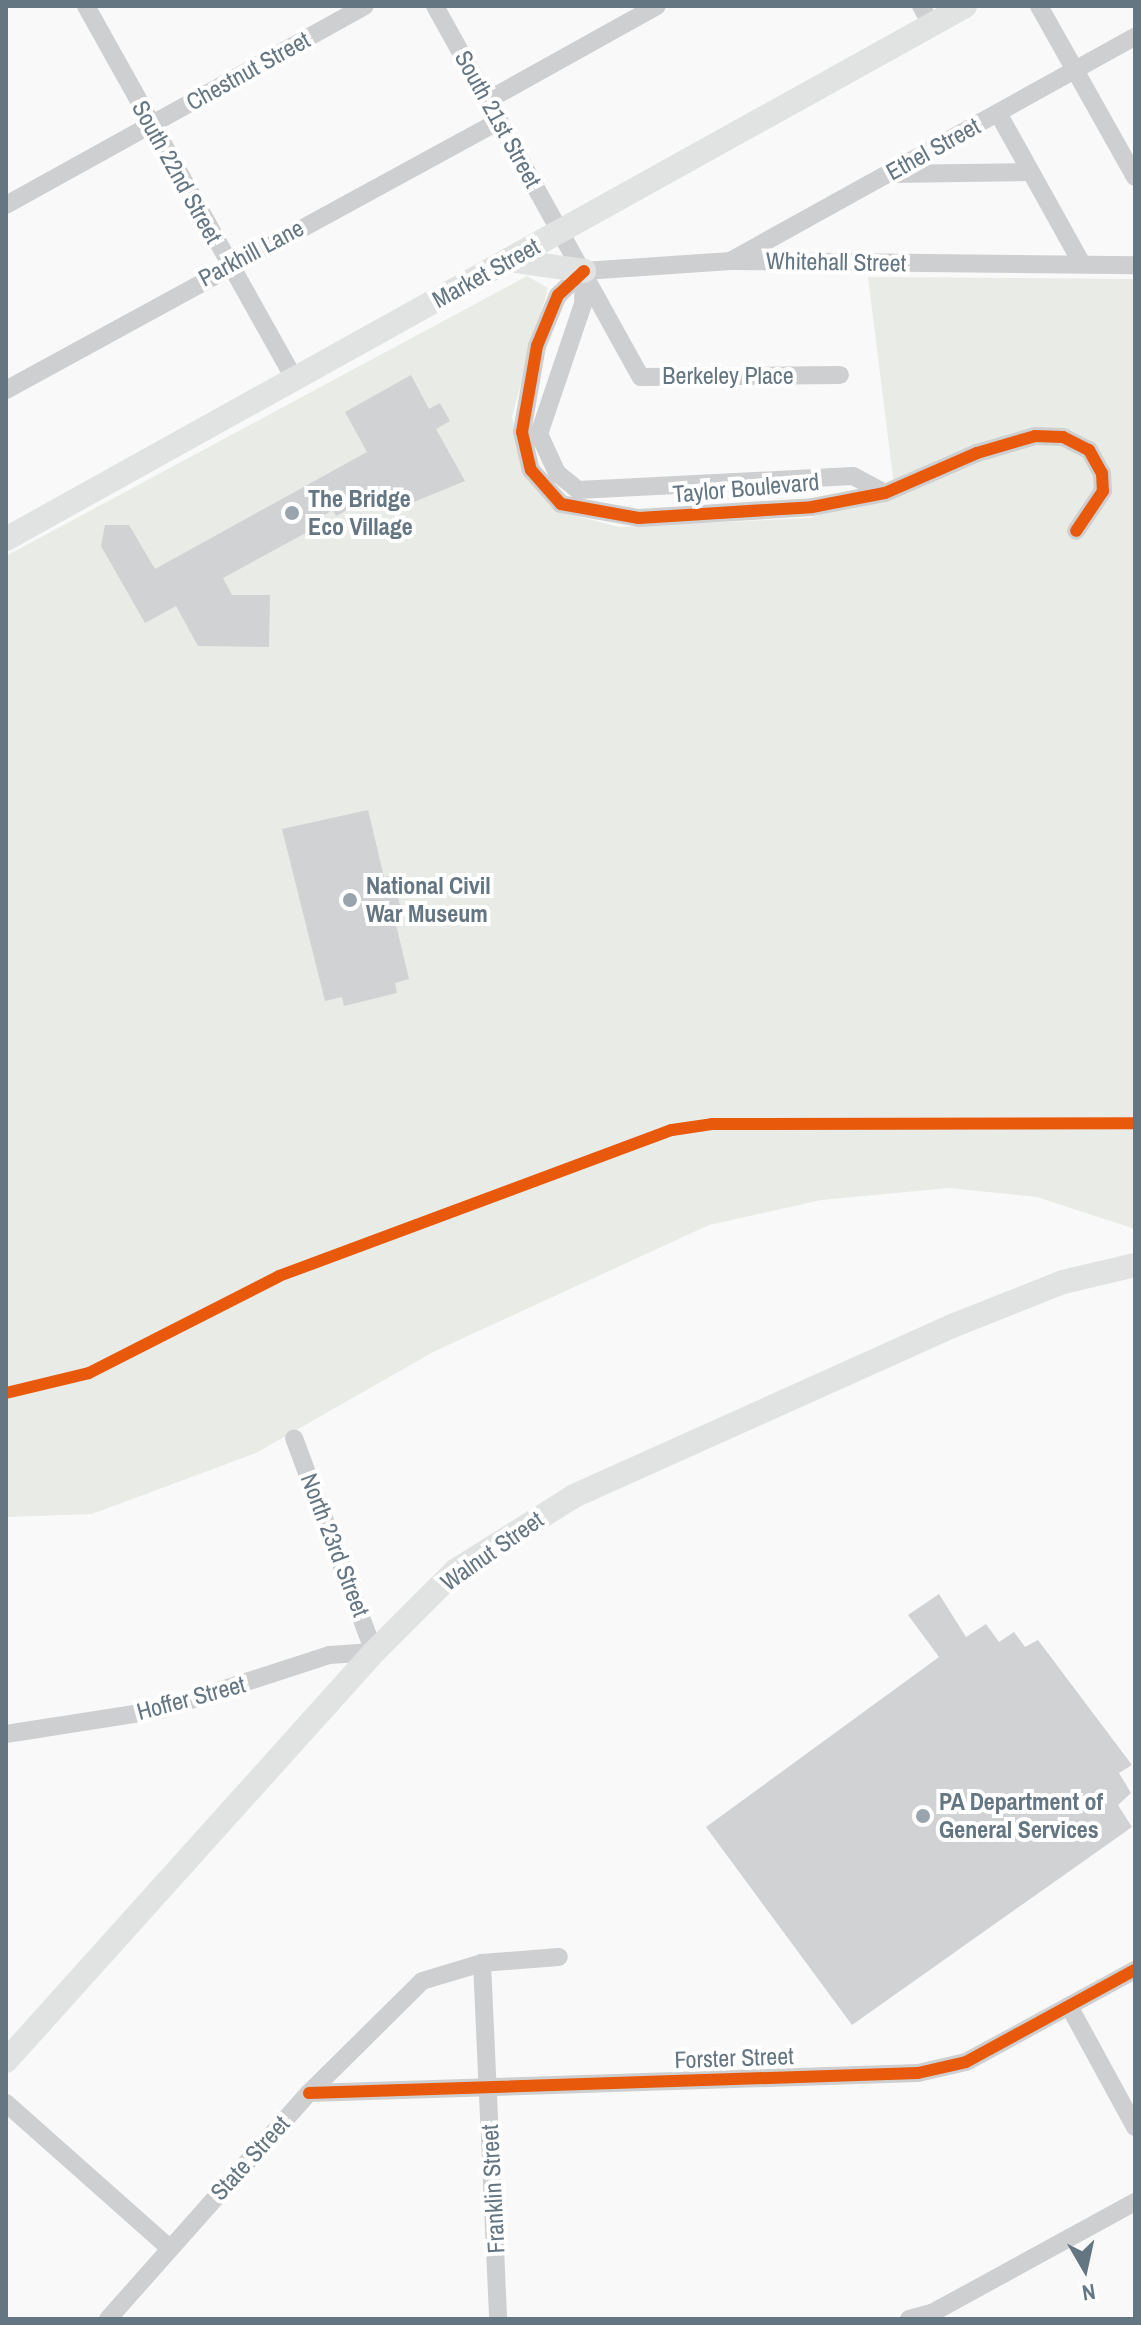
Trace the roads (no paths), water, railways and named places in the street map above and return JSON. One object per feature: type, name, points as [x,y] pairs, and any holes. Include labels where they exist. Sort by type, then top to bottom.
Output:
[{"type":"main road","name":"Market Street","points":[[6,539],[561,231],[926,15],[965,6]]},
{"type":"main road","points":[[508,260],[584,271]]},
{"type":"main road","name":"Walnut Street","points":[[6,2061],[374,1652],[455,1571],[574,1496],[952,1326],[1063,1282],[1135,1265]]},
{"type":"street","name":"South 22nd Street","points":[[86,6],[294,378]]},
{"type":"street","name":"Chestnut Street","points":[[6,205],[365,6]]},
{"type":"street","name":"South 21st Street","points":[[435,6],[561,231]]},
{"type":"street","points":[[488,100],[657,6]]},
{"type":"street","points":[[1039,6],[1132,165]]},
{"type":"street","name":"Ethel Street","points":[[731,261],[1135,37]]},
{"type":"street","points":[[998,113],[1082,264]]},
{"type":"street","name":"Parkhill Lane","points":[[6,390],[229,264],[499,121]]},
{"type":"street","points":[[888,174],[1030,172]]},
{"type":"street","points":[[561,231],[584,271]]},
{"type":"street","name":"Whitehall Street","points":[[584,271],[731,261],[1135,265]]},
{"type":"street","name":"Berkeley Place","points":[[584,271],[641,377],[840,375]]},
{"type":"street","name":"Taylor Boulevard","points":[[584,271],[558,295],[537,346],[522,432],[531,470],[561,504],[603,515],[679,516],[812,507],[885,493],[997,446],[1035,436],[1063,437],[1089,450],[1102,473],[1103,491],[1076,531]]},
{"type":"street","name":"Taylor Boulevard","points":[[584,271],[583,304],[539,434],[557,473],[578,490],[853,476],[885,493]]},
{"type":"street","name":"North 23rd Street","points":[[294,1438],[374,1652]]},
{"type":"street","name":"Hoffer Street","points":[[6,1734],[160,1710],[329,1655],[374,1652]]},
{"type":"street","name":"State Street","points":[[108,2319],[168,2247],[309,2093],[422,1981],[482,1963],[559,1957]]},
{"type":"street","name":"Franklin Street","points":[[482,1963],[498,2319]]},
{"type":"street","name":"Forster Street","points":[[309,2093],[918,2073],[966,2062],[1135,1970]]},
{"type":"street","points":[[1069,2006],[1128,2095],[1135,2127]]},
{"type":"street","points":[[6,2103],[168,2247]]},
{"type":"street","points":[[909,2319],[932,2313],[1135,2202]]},
{"type":"place","name":"The Bridge Eco Village","points":[[292,513]]},
{"type":"place","name":"National Civil War Museum","points":[[350,900]]},
{"type":"place","name":"PA Department of General Services","points":[[923,1816]]}]
